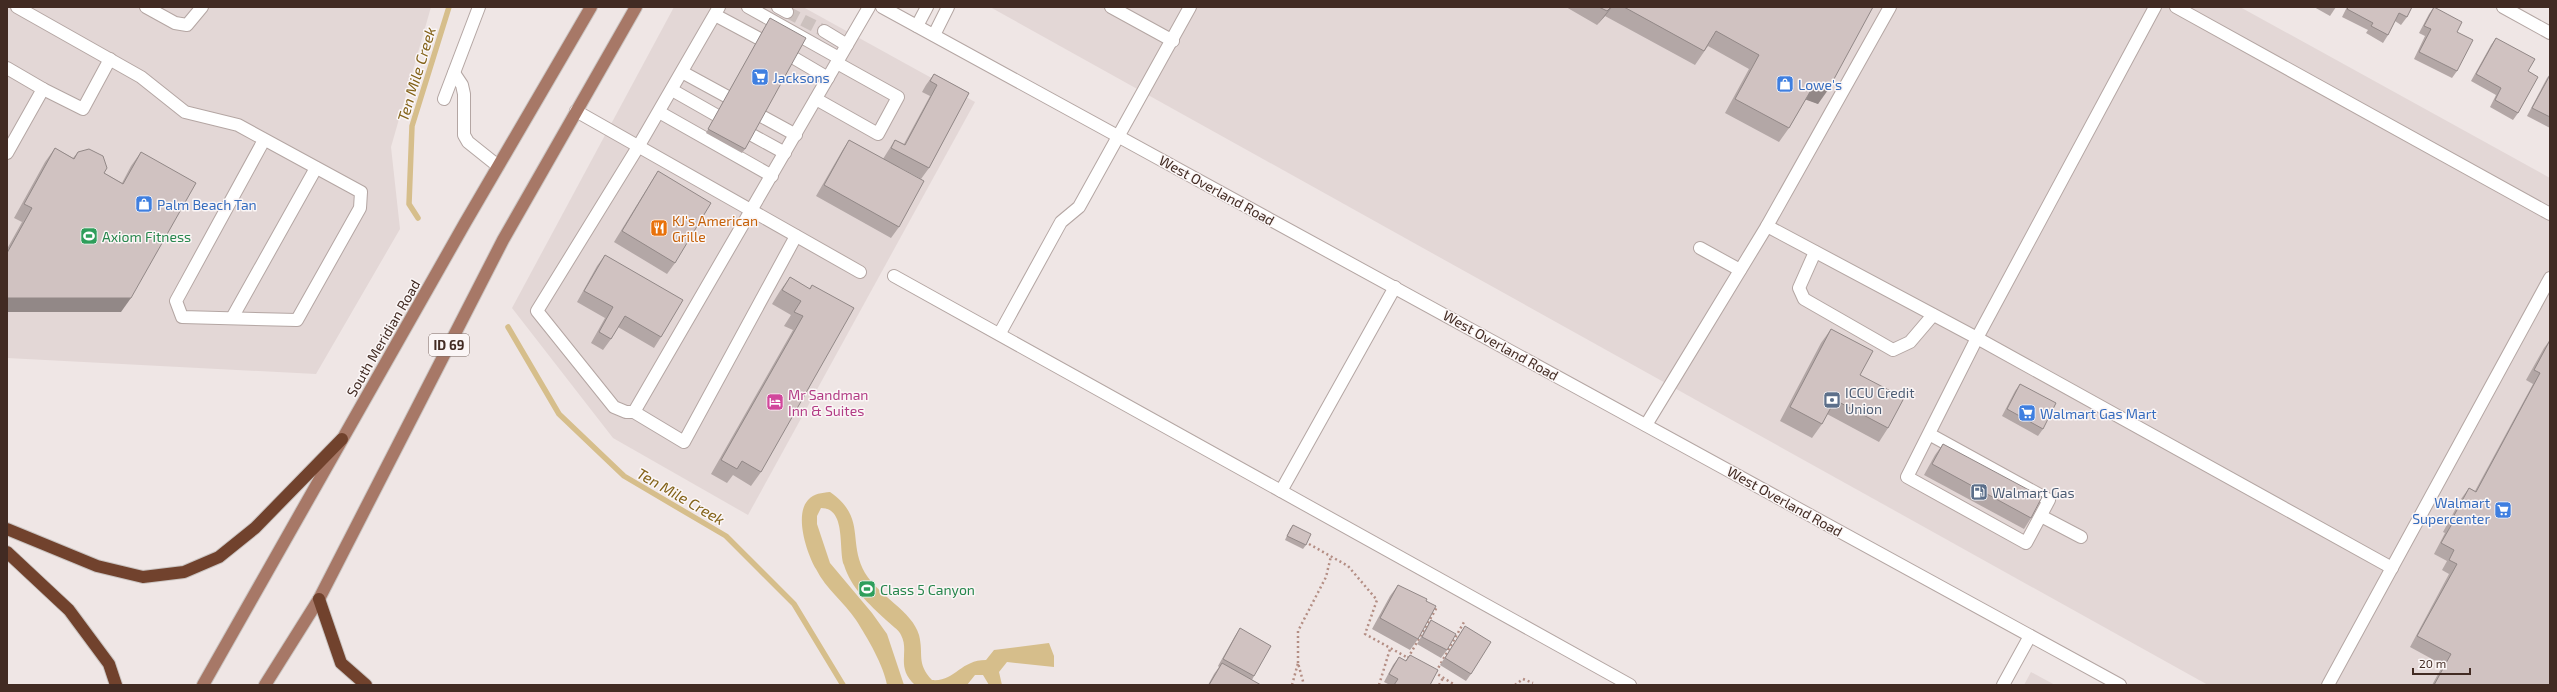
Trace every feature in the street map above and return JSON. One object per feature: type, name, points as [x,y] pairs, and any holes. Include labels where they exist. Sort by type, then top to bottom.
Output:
[{"type":"highway","points":[[7,529],[97,566],[127,574],[143,577],[184,572],[219,557],[255,528],[342,439]]},
{"type":"highway","points":[[7,552],[69,610],[109,664],[116,685]]},
{"type":"highway","points":[[319,598],[341,663],[366,685]]},
{"type":"main road","name":"South Meridian Road","points":[[203,685],[342,439],[590,7]]},
{"type":"main road","name":"ID 69","points":[[265,685],[319,598],[503,240],[636,7]]},
{"type":"street","points":[[17,7],[141,77],[185,112],[238,125],[361,192],[360,208],[297,320],[182,317],[176,301],[264,140]]},
{"type":"street","points":[[146,7],[175,23],[188,25],[202,7]]},
{"type":"street","points":[[444,99],[479,7]]},
{"type":"street","points":[[748,7],[898,97],[878,134],[816,100]]},
{"type":"street","points":[[634,412],[869,7]]},
{"type":"street","name":"West Overland Road","points":[[882,7],[2120,685]]},
{"type":"street","points":[[917,26],[927,7]]},
{"type":"street","points":[[934,35],[948,7]]},
{"type":"street","points":[[1000,333],[1062,222],[1079,207],[1173,41],[1190,7]]},
{"type":"street","points":[[1646,425],[1767,226],[1890,7]]},
{"type":"street","points":[[1929,434],[2049,500],[2026,543],[1907,477],[1977,338],[2155,7]]},
{"type":"street","points":[[2176,7],[2550,214]]},
{"type":"street","points":[[2503,7],[2550,33]]},
{"type":"street","points":[[1117,8],[1173,41]]},
{"type":"street","points":[[758,38],[717,11],[659,112],[537,311],[614,407],[626,412],[634,412],[684,442],[796,236]]},
{"type":"street","points":[[824,31],[847,45]]},
{"type":"street","points":[[794,58],[828,78]]},
{"type":"street","points":[[7,68],[82,109],[110,59]]},
{"type":"street","points":[[682,72],[726,96]]},
{"type":"street","points":[[454,74],[462,85],[464,94],[464,135],[468,142],[498,166]]},
{"type":"street","points":[[7,153],[43,89]]},
{"type":"street","points":[[672,90],[716,114]]},
{"type":"street","points":[[576,111],[860,272]]},
{"type":"street","points":[[659,112],[772,176]]},
{"type":"street","points":[[762,116],[796,135]]},
{"type":"street","points":[[752,135],[785,153]]},
{"type":"street","points":[[232,318],[316,168]]},
{"type":"street","points":[[1767,226],[1977,338],[2392,568]]},
{"type":"street","points":[[1700,248],[1740,270]]},
{"type":"street","points":[[1815,252],[1799,288],[1804,299],[1893,350],[1910,342],[1933,315]]},
{"type":"street","points":[[894,276],[1000,333],[1630,685]]},
{"type":"street","points":[[2328,685],[2550,278]]},
{"type":"street","points":[[1281,491],[1395,287]]},
{"type":"street","points":[[2041,516],[2080,537]]},
{"type":"street","points":[[2003,685],[2030,636]]},
{"type":"path","points":[[1309,544],[1348,566],[1377,600],[1365,634],[1415,662]]},
{"type":"path","points":[[1292,685],[1298,663],[1298,631],[1326,578],[1331,556]]},
{"type":"path","points":[[1408,658],[1437,607]]},
{"type":"path","points":[[1435,673],[1464,622]]},
{"type":"path","points":[[1379,685],[1390,649]]},
{"type":"path","points":[[1298,663],[1304,685]]},
{"type":"path","points":[[1428,669],[1455,685]]},
{"type":"path","points":[[1439,685],[1443,678]]},
{"type":"path","points":[[1515,685],[1523,679],[1533,683]]},
{"type":"shaded area","points":[[7,7],[431,7],[391,147],[400,229],[316,374],[7,358]]},
{"type":"shaded area","points":[[674,7],[803,7],[975,102],[748,515],[613,438],[512,308]]},
{"type":"shaded area","points":[[990,7],[2240,7],[2550,178],[2550,685],[2208,685]]},
{"type":"shaded area","name":"Class 5 Canyon","points":[[830,492],[849,511],[855,530],[857,550],[865,573],[878,589],[903,611],[915,627],[919,635],[922,664],[932,680],[946,678],[970,663],[986,660],[994,650],[1049,643],[1054,656],[1054,667],[1007,662],[999,672],[1002,685],[989,685],[983,675],[975,675],[967,685],[915,685],[909,678],[904,666],[904,647],[900,633],[867,602],[851,581],[842,558],[838,522],[835,515],[829,510],[821,508],[817,516],[817,524],[830,563],[872,613],[887,634],[904,685],[887,685],[879,661],[865,635],[851,613],[820,576],[812,562],[806,545],[802,524],[804,507],[808,500],[813,496]]},
{"type":"shaded area","points":[[2031,672],[2055,685],[2024,685]]},
{"type":"building","points":[[1599,7],[1611,7],[1607,11]]},
{"type":"building","name":"Lowe's","points":[[1624,7],[1873,7],[1828,90],[1814,85],[1789,128],[1735,99],[1759,55],[1716,31],[1704,51]]},
{"type":"building","points":[[2349,7],[2412,7],[2407,17],[2399,13],[2388,35],[2371,26],[2373,23],[2347,9]]},
{"type":"building","points":[[2434,7],[2462,22],[2457,32],[2473,40],[2457,71],[2419,52],[2431,29],[2424,26]]},
{"type":"building","name":"Jacksons","points":[[770,18],[806,38],[745,149],[708,129]]},
{"type":"building","points":[[2496,38],[2535,59],[2528,71],[2538,77],[2518,113],[2495,100],[2501,88],[2476,74]]},
{"type":"building","points":[[934,74],[969,93],[929,168],[891,148],[895,140],[905,145],[937,85],[930,81]]},
{"type":"building","points":[[2550,75],[2550,117],[2532,108]]},
{"type":"building","points":[[849,140],[924,181],[899,227],[824,185]]},
{"type":"building","name":"Axiom Fitness","points":[[55,148],[74,159],[78,152],[89,149],[103,156],[107,168],[104,173],[123,184],[141,152],[196,183],[131,298],[7,298],[7,253],[32,208],[24,204]]},
{"type":"building","name":"KJ's American Grille","points":[[658,171],[711,203],[675,263],[622,231]]},
{"type":"building","points":[[605,255],[683,300],[661,337],[625,316],[611,339],[599,332],[613,307],[584,291]]},
{"type":"building","name":"Mr Sandman Inn & Suites","points":[[790,277],[810,289],[812,285],[854,308],[761,472],[742,461],[737,469],[721,460],[803,316],[794,312],[801,301],[782,290]]},
{"type":"building","name":"ICCU Credit Union","points":[[1831,329],[1873,351],[1860,375],[1904,398],[1888,428],[1835,400],[1822,424],[1790,407]]},
{"type":"building","name":"Walmart Supercenter","points":[[2550,340],[2550,685],[2434,685],[2451,654],[2417,636],[2457,564],[2449,560],[2454,550],[2441,543],[2469,488],[2476,492],[2540,373],[2534,370]]},
{"type":"building","name":"Walmart Gas Mart","points":[[2020,384],[2056,403],[2043,429],[2007,409]]},
{"type":"building","points":[[1943,444],[2042,497],[2031,518],[1932,464]]},
{"type":"building","points":[[1293,525],[1311,534],[1306,545],[1287,536]]},
{"type":"building","points":[[1398,585],[1427,599],[1426,601],[1436,606],[1418,639],[1380,618]]},
{"type":"building","points":[[1431,620],[1456,634],[1447,650],[1422,637]]},
{"type":"building","points":[[1465,626],[1491,642],[1471,674],[1445,658]]},
{"type":"building","points":[[1240,628],[1271,646],[1254,676],[1223,659]]},
{"type":"building","points":[[1410,655],[1438,670],[1430,685],[1394,685],[1398,679],[1389,674],[1399,657],[1406,661]]},
{"type":"building","points":[[1222,663],[1261,685],[1209,685]]},
{"type":"waterway","name":"Ten Mile Creek","points":[[418,218],[409,204],[412,126],[449,7]]},
{"type":"waterway","name":"Ten Mile Creek","points":[[508,327],[559,414],[624,476],[726,536],[794,604],[843,685]]},
{"type":"tunnel","points":[[787,12],[824,31]]},
{"type":"place","name":"Jacksons","points":[[760,77]]},
{"type":"place","name":"Lowe's","points":[[1785,84]]},
{"type":"place","name":"Palm Beach Tan","points":[[144,204]]},
{"type":"place","name":"KJ's American Grille","points":[[659,228]]},
{"type":"place","name":"Axiom Fitness","points":[[89,236]]},
{"type":"place","name":"ICCU Credit Union","points":[[1832,400]]},
{"type":"place","name":"Mr Sandman Inn & Suites","points":[[775,402]]},
{"type":"place","name":"Walmart Gas Mart","points":[[2027,413]]},
{"type":"place","name":"Walmart Gas","points":[[1979,492]]},
{"type":"place","name":"Walmart Supercenter","points":[[2503,510]]},
{"type":"place","name":"Class 5 Canyon","points":[[867,589]]}]
